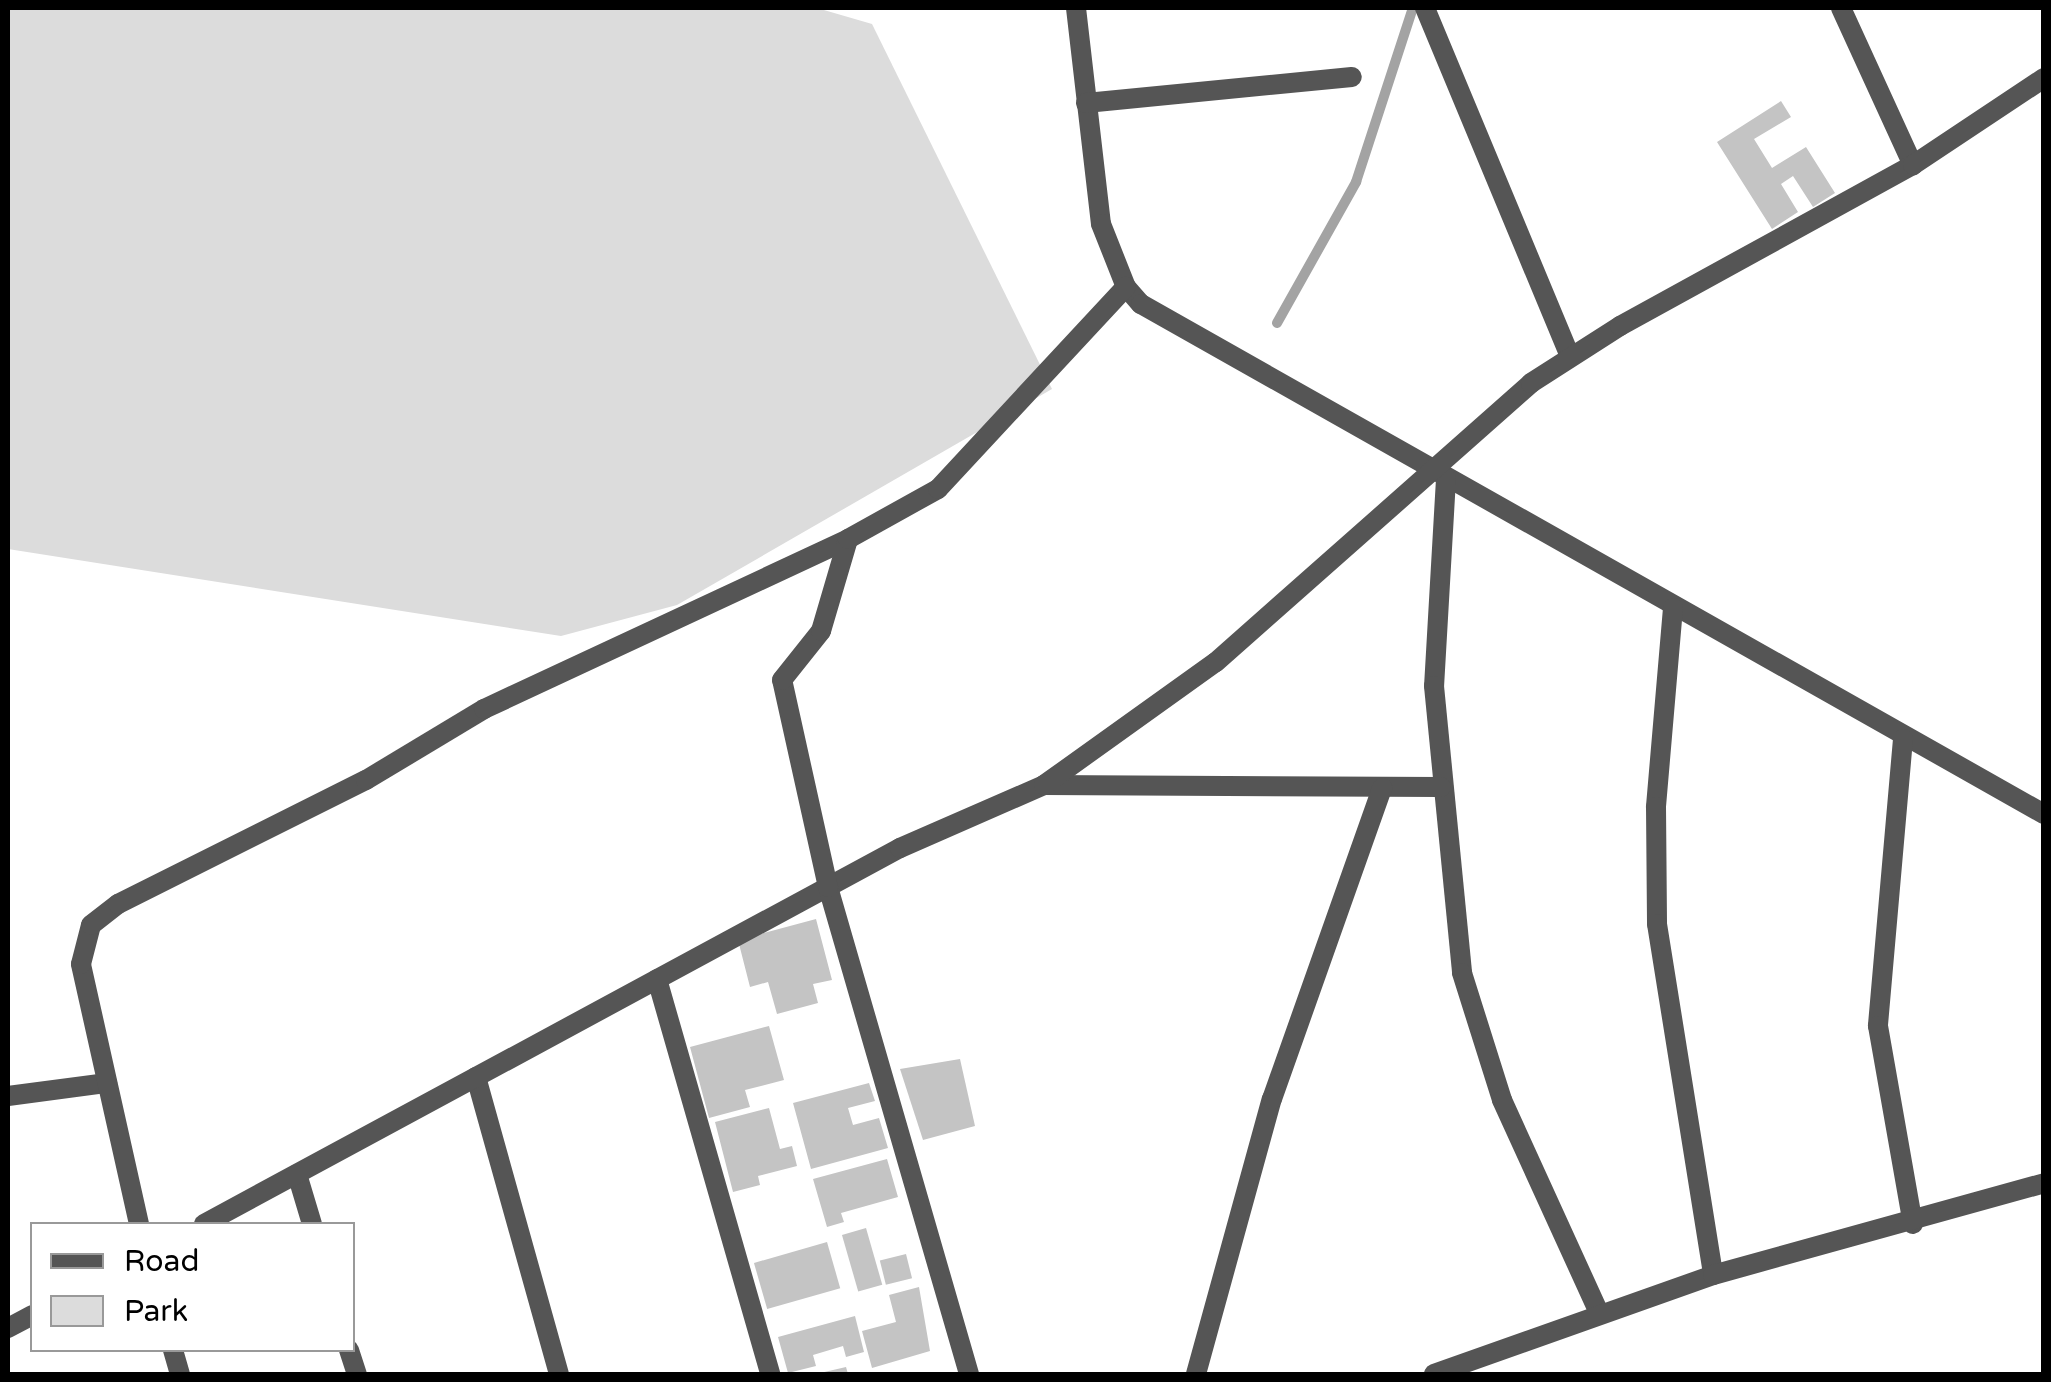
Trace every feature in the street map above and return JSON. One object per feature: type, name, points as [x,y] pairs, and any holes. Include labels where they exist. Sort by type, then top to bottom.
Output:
[{"type":"street","points":[[1076,8],[1102,224],[1126,287],[1188,335],[1903,740],[2044,814]]},
{"type":"street","points":[[1425,8],[1570,356]]},
{"type":"street","points":[[1841,8],[1913,164]]},
{"type":"street","points":[[1086,103],[1352,78]]},
{"type":"street","points":[[208,1222],[828,887],[1044,785],[1216,662],[1440,476],[1570,356],[1913,164],[2044,78]]},
{"type":"street","points":[[139,1222],[81,964],[91,924],[118,904],[366,780],[484,709],[848,539],[938,489],[1126,287]]},
{"type":"street","points":[[1440,476],[1434,686],[1462,973],[1480,1044],[1598,1311]]},
{"type":"street","points":[[848,539],[822,631],[782,680],[828,887],[969,1374]]},
{"type":"street","points":[[1673,608],[1656,807],[1657,924],[1713,1275]]},
{"type":"street","points":[[1903,740],[1878,1026],[1913,1224]]},
{"type":"street","points":[[1044,785],[1441,787]]},
{"type":"street","points":[[1196,1374],[1272,1099],[1382,788]]},
{"type":"street","points":[[658,979],[770,1374]]},
{"type":"street","points":[[476,1077],[559,1374]]},
{"type":"street","points":[[8,1096],[107,1083]]},
{"type":"street","points":[[297,1174],[311,1222]]},
{"type":"street","points":[[1434,1374],[1538,1343],[1598,1311],[1713,1275],[1913,1224],[2044,1184]]},
{"type":"street","points":[[8,1328],[30,1316]]},
{"type":"green space","points":[[8,8],[817,8],[872,24],[1052,389],[677,605],[561,636],[8,549]]},
{"type":"building","points":[[1781,101],[1791,117],[1754,139],[1772,168],[1806,147],[1835,193],[1813,207],[1793,176],[1781,184],[1798,212],[1772,229],[1717,142]]},
{"type":"building","points":[[816,919],[832,980],[813,984],[818,1003],[777,1014],[768,982],[750,987],[738,940]]},
{"type":"building","points":[[769,1026],[784,1080],[745,1090],[750,1107],[709,1118],[690,1047]]},
{"type":"building","points":[[960,1059],[975,1126],[923,1140],[900,1069]]},
{"type":"building","points":[[869,1083],[875,1101],[848,1108],[853,1125],[879,1118],[888,1148],[811,1169],[793,1103]]},
{"type":"building","points":[[769,1108],[780,1149],[792,1146],[797,1166],[758,1176],[760,1185],[733,1192],[715,1122]]},
{"type":"building","points":[[887,1159],[898,1197],[841,1213],[844,1222],[827,1227],[813,1179]]},
{"type":"building","points":[[866,1228],[882,1285],[858,1292],[842,1235]]},
{"type":"building","points":[[827,1242],[840,1288],[767,1309],[754,1263]]},
{"type":"building","points":[[906,1254],[912,1278],[886,1285],[880,1261]]},
{"type":"building","points":[[919,1287],[930,1351],[872,1368],[862,1331],[896,1322],[889,1295]]},
{"type":"building","points":[[855,1316],[864,1352],[846,1357],[843,1346],[813,1355],[816,1366],[788,1373],[778,1337]]},
{"type":"building","points":[[846,1367],[848,1374],[820,1374],[820,1373]]},
{"type":"waterway","points":[[1277,323],[1356,182],[1413,8]]}]
